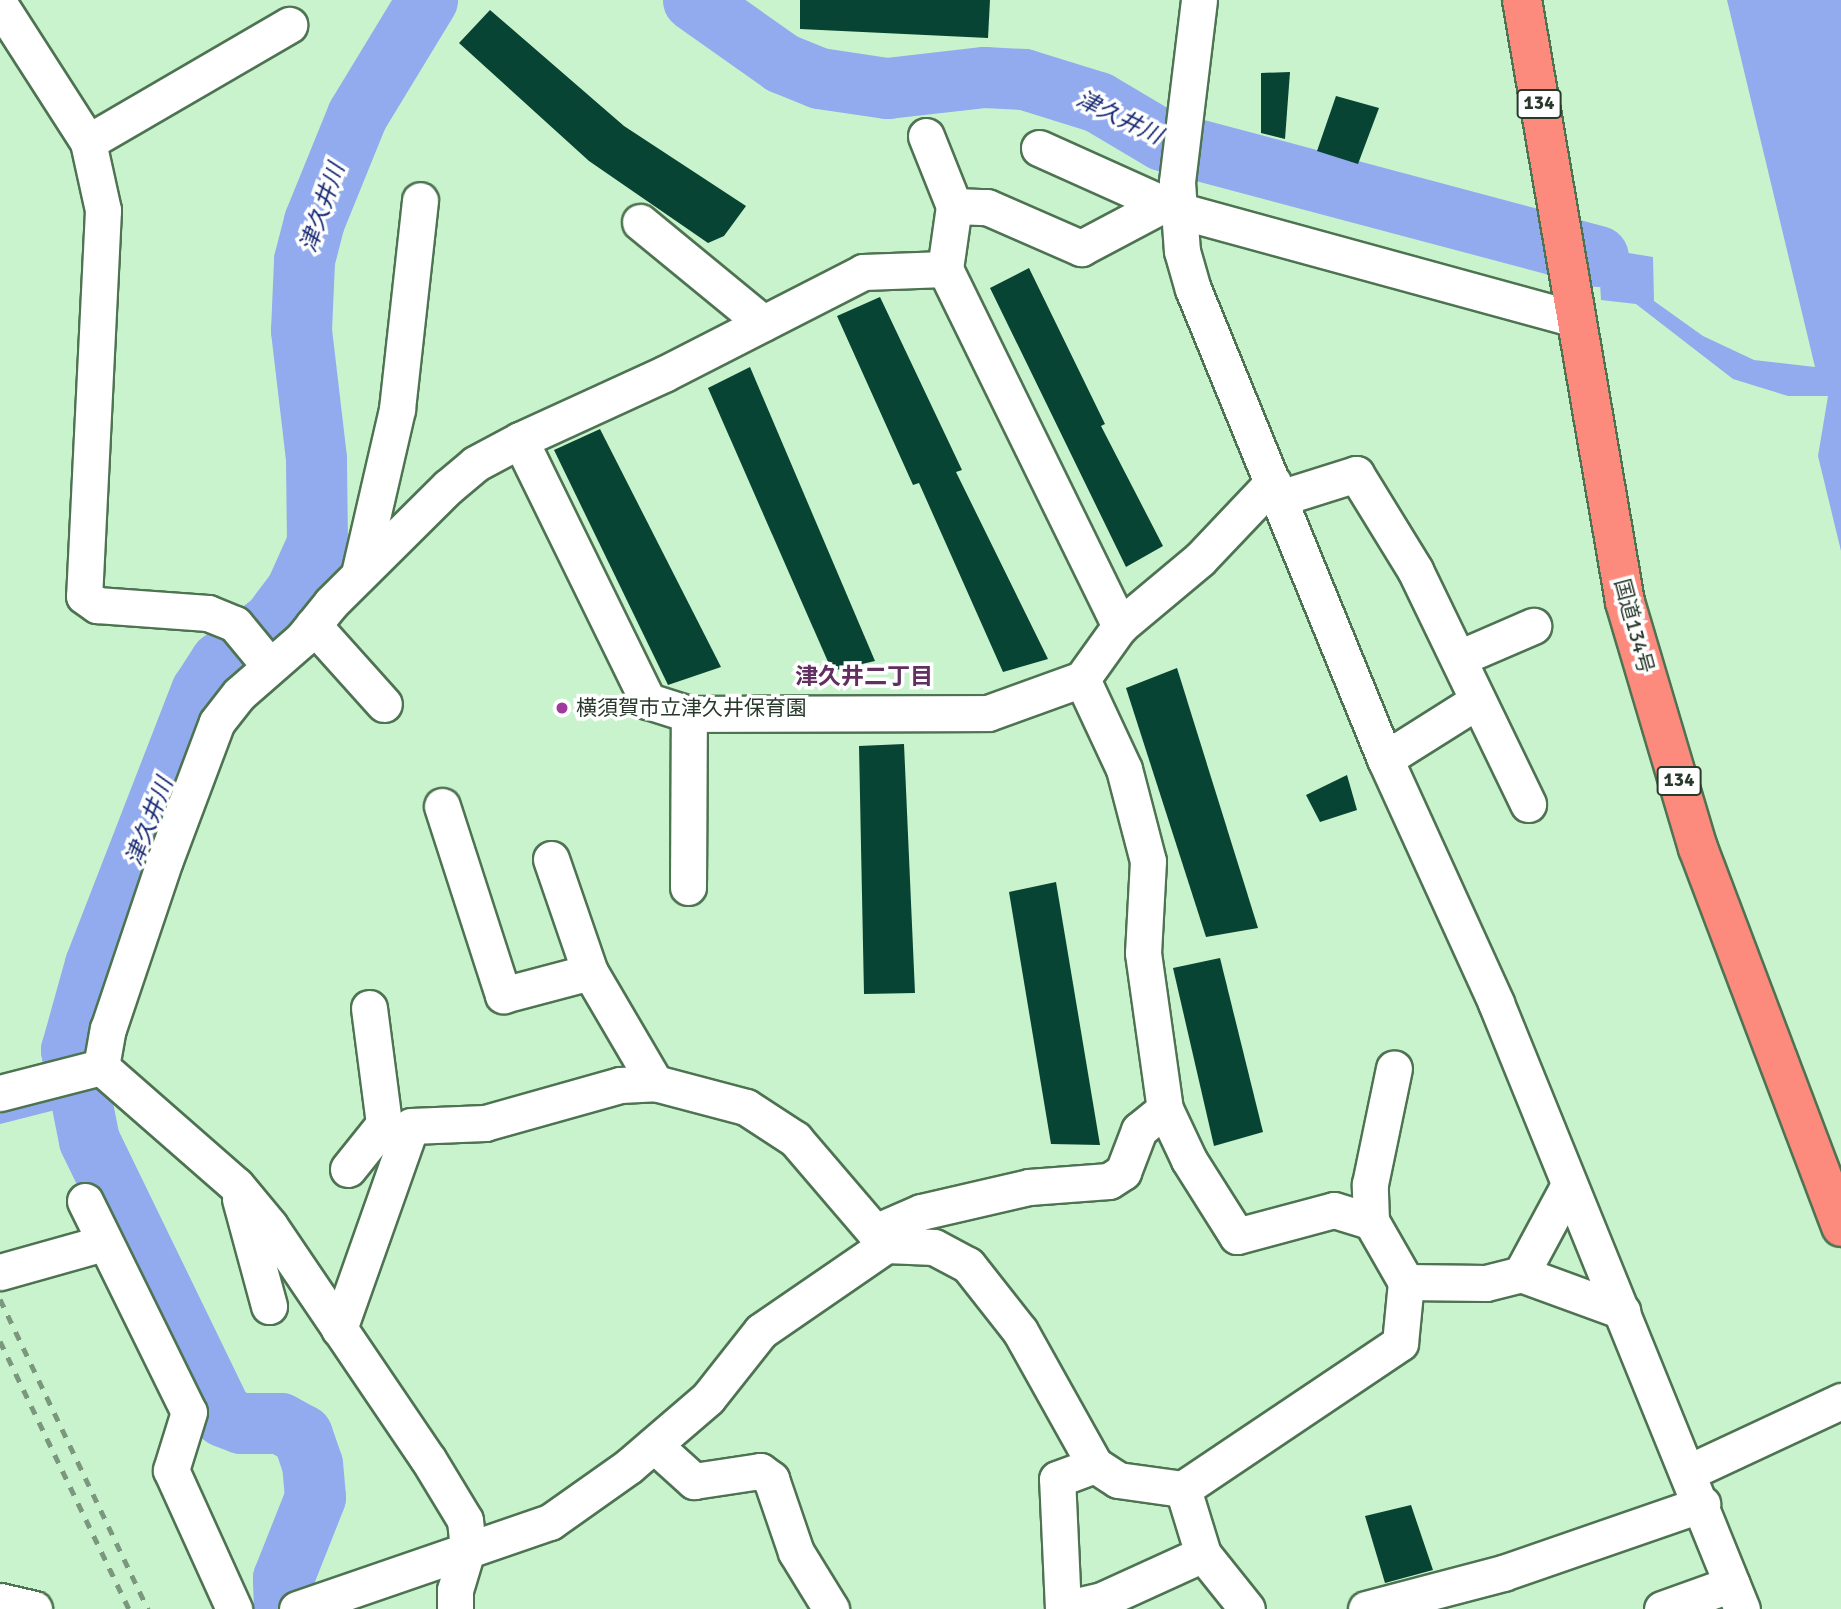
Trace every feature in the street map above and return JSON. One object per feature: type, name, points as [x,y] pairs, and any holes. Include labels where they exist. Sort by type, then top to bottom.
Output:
[{"type":"highway","name":"国道134号","points":[[1522,0],[1625,602],[1698,848],[1841,1227]]},
{"type":"street","points":[[1199,0],[1173,199],[1193,289],[1385,759],[1496,1003],[1702,1504],[1737,1597],[1662,1609]]},
{"type":"street","points":[[0,5],[88,142],[103,210],[84,596],[97,605],[208,612],[235,624],[265,659]]},
{"type":"street","points":[[88,142],[289,25]]},
{"type":"street","points":[[926,136],[954,206],[945,269],[1120,626]]},
{"type":"street","points":[[1039,148],[1173,199],[1576,319]]},
{"type":"street","points":[[954,206],[987,207],[1081,248],[1173,199]]},
{"type":"street","points":[[359,574],[397,410],[420,200]]},
{"type":"street","points":[[640,222],[763,323]]},
{"type":"street","points":[[0,1093],[85,1072],[108,1029],[204,750],[217,722],[265,659],[302,639],[359,574],[448,487],[475,464],[520,440],[863,272],[945,269]]},
{"type":"street","points":[[520,440],[648,701],[689,714],[988,713],[1082,679],[1120,626],[1276,490],[1356,474],[1415,570],[1528,804]]},
{"type":"street","points":[[313,625],[384,704]]},
{"type":"street","points":[[1459,658],[1533,626]]},
{"type":"street","points":[[1082,679],[1124,769],[1148,861],[1143,953],[1165,1109],[1189,1160],[1237,1236],[1334,1210],[1371,1221]]},
{"type":"street","points":[[1385,759],[1477,701]]},
{"type":"street","points":[[688,887],[689,714]]},
{"type":"street","points":[[442,806],[503,995],[590,972]]},
{"type":"street","points":[[551,859],[590,972],[655,1083]]},
{"type":"street","points":[[339,1329],[394,1133],[369,1008]]},
{"type":"street","points":[[348,1170],[394,1133],[411,1126],[485,1123],[620,1085],[655,1083],[746,1107],[795,1139],[881,1238],[934,1247],[968,1265],[1020,1331],[1095,1465],[1118,1480],[1183,1489],[1400,1343],[1406,1282],[1371,1221],[1370,1184],[1394,1068]]},
{"type":"street","points":[[85,1072],[236,1185],[270,1226],[465,1520],[468,1547],[455,1590],[455,1609]]},
{"type":"street","points":[[300,1608],[468,1547],[550,1522],[654,1445],[708,1398],[761,1331],[881,1238],[921,1212],[1029,1187],[1110,1181],[1123,1172],[1139,1130],[1165,1109]]},
{"type":"street","points":[[236,1185],[269,1306]]},
{"type":"street","points":[[1521,1274],[1569,1185]]},
{"type":"street","points":[[85,1200],[103,1243],[189,1412],[171,1469],[234,1609]]},
{"type":"street","points":[[0,1272],[103,1243]]},
{"type":"street","points":[[1406,1282],[1486,1283],[1521,1274],[1622,1311]]},
{"type":"street","points":[[1689,1472],[1841,1401]]},
{"type":"street","points":[[654,1445],[694,1481],[761,1471],[771,1479],[796,1552],[831,1609]]},
{"type":"street","points":[[1095,1465],[1057,1479],[1063,1609],[1102,1600],[1203,1555]]},
{"type":"street","points":[[1183,1489],[1203,1555],[1247,1609]]},
{"type":"street","points":[[1366,1609],[1503,1573],[1702,1504]]},
{"type":"water","points":[[1727,0],[1841,0],[1841,551],[1818,456],[1828,396],[1788,396],[1733,379],[1636,304],[1601,300],[1598,248],[1653,257],[1654,301],[1703,336],[1754,360],[1815,367]]},
{"type":"building","points":[[800,0],[990,0],[988,38],[800,29]]},
{"type":"building","points":[[490,10],[624,126],[746,206],[724,236],[708,243],[589,161],[459,43]]},
{"type":"building","points":[[1290,72],[1285,139],[1261,133],[1261,73]]},
{"type":"building","points":[[1336,96],[1379,108],[1358,164],[1317,151]]},
{"type":"building","points":[[1029,268],[1105,424],[1101,426],[1163,546],[1126,567],[990,288]]},
{"type":"building","points":[[880,297],[962,470],[956,472],[1048,659],[1003,672],[919,483],[913,485],[837,316]]},
{"type":"building","points":[[750,367],[875,661],[832,671],[708,388]]},
{"type":"building","points":[[600,429],[721,667],[668,685],[554,450]]},
{"type":"building","points":[[1177,668],[1258,928],[1206,937],[1126,688]]},
{"type":"building","points":[[904,744],[915,993],[864,994],[859,746]]},
{"type":"building","points":[[1347,775],[1357,810],[1320,822],[1306,795]]},
{"type":"building","points":[[1056,882],[1100,1145],[1051,1144],[1009,892]]},
{"type":"building","points":[[1220,958],[1263,1132],[1214,1146],[1173,968]]},
{"type":"building","points":[[1411,1505],[1433,1570],[1385,1583],[1365,1516]]},
{"type":"waterway","name":"津久井川","points":[[284,1609],[283,1578],[315,1497],[312,1464],[302,1435],[280,1423],[241,1423],[223,1416],[89,1140],[71,1050],[95,964],[201,691],[220,662],[272,622],[296,590],[317,543],[316,458],[301,330],[304,260],[314,221],[357,115],[427,0]]},
{"type":"waterway","name":"津久井川","points":[[693,0],[782,63],[819,78],[887,88],[984,77],[1024,79],[1098,102],[1162,140],[1598,256]]},
{"type":"waterway","points":[[0,1119],[78,1099]]},
{"type":"railway","points":[[0,1299],[148,1609]]},
{"type":"railway","points":[[0,1341],[129,1609]]},
{"type":"place","name":"横須賀市立津久井保育園","points":[[562,708]]},
{"type":"district","name":"津久井二丁目","points":[[864,677]]}]
